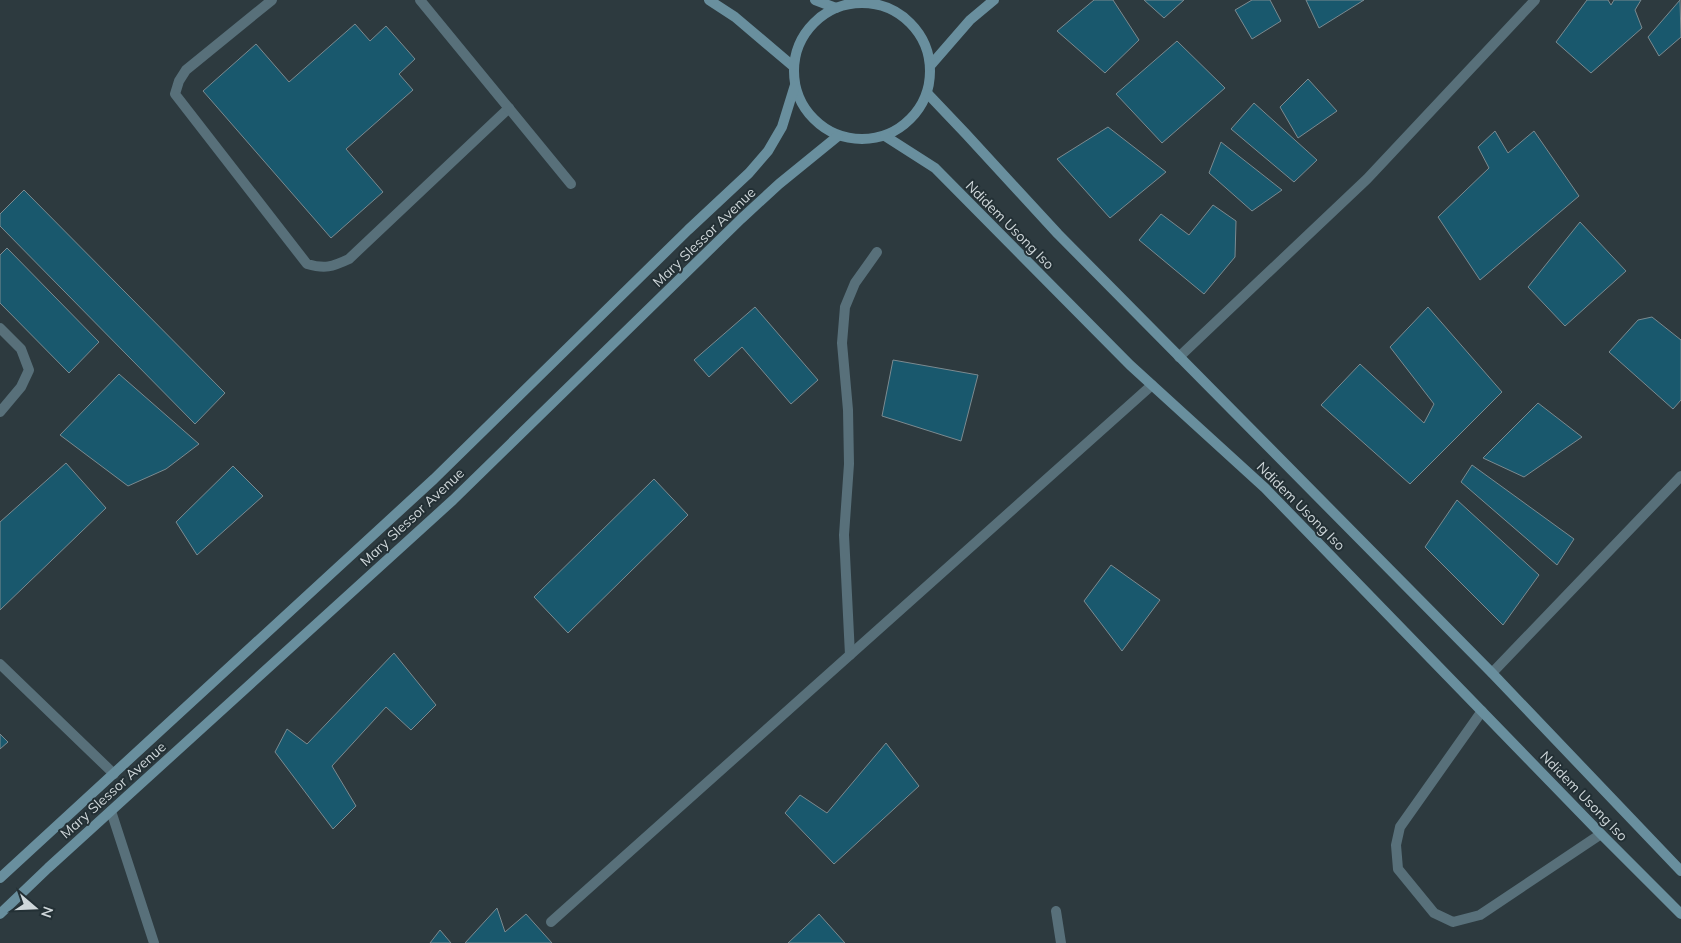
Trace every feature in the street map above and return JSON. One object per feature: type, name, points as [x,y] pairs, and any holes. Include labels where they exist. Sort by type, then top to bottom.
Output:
[{"type":"main road","points":[[709,0],[735,17],[794,67]]},
{"type":"main road","points":[[815,0],[836,8]]},
{"type":"main road","points":[[930,66],[970,20],[994,0]]},
{"type":"main road","points":[[879,2],[896,12],[913,26],[925,44],[930,66],[927,93],[917,111],[903,126],[885,136],[861,140],[838,136],[818,124],[803,106],[795,85],[794,67],[800,42],[815,22],[836,8],[856,3],[879,2]]},
{"type":"main road","name":"Mary Slessor Avenue","points":[[0,878],[434,480],[688,230],[749,173],[768,151],[782,128],[795,85]]},
{"type":"main road","name":"Ndidem Usong Iso","points":[[927,93],[1058,234],[1492,672],[1681,871]]},
{"type":"main road","name":"Mary Slessor Avenue","points":[[0,914],[48,868],[453,500],[741,219],[779,184],[838,136]]},
{"type":"main road","name":"Ndidem Usong Iso","points":[[885,136],[935,168],[1152,385],[1265,488],[1681,914]]},
{"type":"street","points":[[272,0],[186,70],[179,81],[175,94],[307,264],[321,268],[334,266],[349,259],[509,108]]},
{"type":"street","points":[[420,0],[571,184]]},
{"type":"street","points":[[1180,357],[1367,179],[1534,0]]},
{"type":"street","points":[[850,656],[844,535],[849,464],[848,410],[842,343],[845,307],[855,283],[877,252]]},
{"type":"street","points":[[0,328],[21,349],[29,370],[21,387],[0,412]]},
{"type":"street","points":[[552,922],[1152,385]]},
{"type":"street","points":[[1492,672],[1681,476]]},
{"type":"street","points":[[0,664],[114,774]]},
{"type":"street","points":[[1482,711],[1400,827],[1396,845],[1398,868],[1434,913],[1453,922],[1480,915],[1601,834]]},
{"type":"street","points":[[111,811],[154,943]]},
{"type":"street","points":[[1056,910],[1061,943]]},
{"type":"building","points":[[1094,0],[1113,0],[1139,40],[1105,73],[1057,31]]},
{"type":"building","points":[[1144,0],[1184,0],[1164,18]]},
{"type":"building","points":[[1252,0],[1270,0],[1281,21],[1252,39],[1235,10]]},
{"type":"building","points":[[1306,0],[1364,0],[1319,28]]},
{"type":"building","points":[[1587,0],[1608,0],[1611,5],[1614,0],[1641,0],[1635,10],[1642,28],[1591,73],[1556,42]]},
{"type":"building","points":[[1680,0],[1681,37],[1659,56],[1648,37]]},
{"type":"building","points":[[355,24],[370,41],[386,26],[415,59],[399,74],[413,90],[346,149],[383,192],[331,238],[203,91],[256,44],[289,82]]},
{"type":"building","points":[[1177,41],[1225,88],[1162,143],[1116,94]]},
{"type":"building","points":[[1308,79],[1337,111],[1298,138],[1280,107]]},
{"type":"building","points":[[1254,103],[1317,160],[1294,182],[1231,129]]},
{"type":"building","points":[[1108,127],[1166,172],[1110,218],[1057,159]]},
{"type":"building","points":[[1495,131],[1508,153],[1534,131],[1579,196],[1480,280],[1438,217],[1489,168],[1478,147]]},
{"type":"building","points":[[1221,142],[1282,190],[1252,211],[1209,173]]},
{"type":"building","points":[[24,190],[225,393],[195,424],[0,226],[0,214]]},
{"type":"building","points":[[1213,205],[1236,221],[1235,257],[1204,294],[1139,240],[1161,214],[1189,235]]},
{"type":"building","points":[[1580,222],[1626,271],[1565,326],[1528,287]]},
{"type":"building","points":[[7,248],[99,342],[69,373],[0,303],[0,255]]},
{"type":"building","points":[[755,307],[818,380],[791,404],[742,347],[709,377],[694,360]]},
{"type":"building","points":[[1428,307],[1502,392],[1410,484],[1321,405],[1360,364],[1424,423],[1434,404],[1390,347]]},
{"type":"building","points":[[1652,317],[1681,340],[1681,400],[1673,409],[1609,352],[1638,320]]},
{"type":"building","points":[[893,360],[978,375],[961,441],[882,416]]},
{"type":"building","points":[[119,374],[199,444],[166,469],[128,486],[60,435]]},
{"type":"building","points":[[1538,403],[1582,437],[1524,477],[1483,458]]},
{"type":"building","points":[[66,463],[106,508],[0,610],[0,522]]},
{"type":"building","points":[[1472,465],[1574,539],[1557,565],[1461,482]]},
{"type":"building","points":[[233,466],[263,496],[197,555],[176,522]]},
{"type":"building","points":[[654,479],[688,515],[568,633],[534,597]]},
{"type":"building","points":[[1457,500],[1539,575],[1503,625],[1425,547]]},
{"type":"building","points":[[1111,565],[1160,600],[1122,651],[1084,601]]},
{"type":"building","points":[[394,653],[436,705],[411,730],[386,707],[332,766],[356,806],[333,829],[275,752],[287,729],[307,744]]},
{"type":"building","points":[[0,734],[8,742],[0,749]]},
{"type":"building","points":[[886,743],[919,786],[834,864],[785,813],[800,795],[827,813]]},
{"type":"building","points":[[497,908],[505,932],[526,914],[552,943],[465,943]]},
{"type":"building","points":[[819,914],[845,943],[788,943]]},
{"type":"building","points":[[440,930],[451,943],[430,943]]}]
